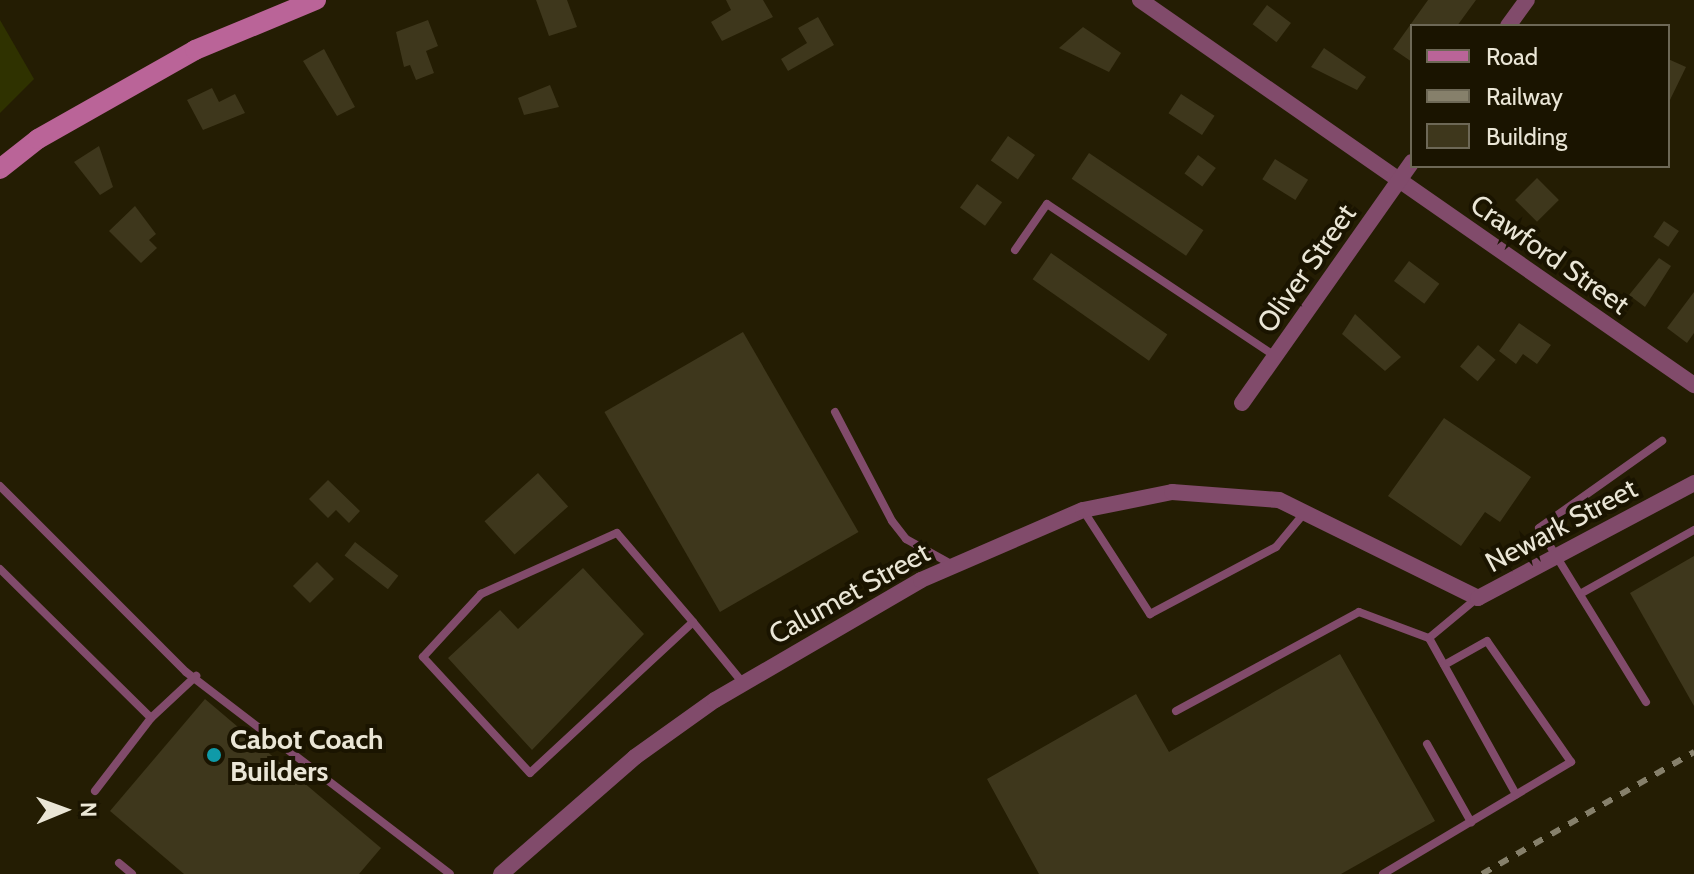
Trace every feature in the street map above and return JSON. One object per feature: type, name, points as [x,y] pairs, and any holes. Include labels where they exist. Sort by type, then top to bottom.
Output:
[{"type":"main road","points":[[0,169],[170,64],[309,1]]},
{"type":"street","name":"Crawford Street","points":[[1140,0],[1694,385]]},
{"type":"street","points":[[1509,24],[1527,0]]},
{"type":"street","name":"Oliver Street","points":[[1242,403],[1410,165]]},
{"type":"street","name":"Newark Street","points":[[1279,500],[1307,511],[1478,598],[1694,483]]},
{"type":"street","name":"Calumet Street","points":[[501,874],[635,757],[743,683],[953,565],[1083,510],[1172,492],[1279,500]]},
{"type":"lane","points":[[1015,250],[1047,204],[1275,356]]},
{"type":"lane","points":[[835,412],[892,521],[906,539],[953,565]]},
{"type":"lane","points":[[1646,702],[1539,528],[1662,441]]},
{"type":"lane","points":[[0,486],[196,676],[450,874]]},
{"type":"lane","points":[[1083,510],[1150,614],[1276,547],[1307,511]]},
{"type":"lane","points":[[1580,594],[1694,530]]},
{"type":"lane","points":[[693,622],[530,773],[423,657],[481,594],[617,533],[693,622],[743,683]]},
{"type":"lane","points":[[0,569],[151,718]]},
{"type":"lane","points":[[1429,638],[1478,598]]},
{"type":"lane","points":[[1176,711],[1359,612],[1429,638],[1516,794]]},
{"type":"lane","points":[[1383,874],[1571,762],[1487,641],[1444,665]]},
{"type":"lane","points":[[95,791],[151,718],[196,676]]},
{"type":"lane","points":[[1427,744],[1471,822]]},
{"type":"lane","points":[[119,863],[132,874]]},
{"type":"green space","points":[[0,20],[34,79],[0,113]]},
{"type":"building","points":[[536,0],[567,0],[577,27],[549,36]]},
{"type":"building","points":[[726,0],[763,0],[773,17],[722,41],[711,22],[731,10]]},
{"type":"building","points":[[1428,0],[1476,0],[1458,24],[1411,24]]},
{"type":"building","points":[[1267,5],[1291,23],[1277,42],[1253,24]]},
{"type":"building","points":[[818,17],[834,45],[788,71],[781,59],[807,43],[798,28]]},
{"type":"building","points":[[428,20],[438,46],[426,51],[434,73],[416,80],[410,65],[404,67],[396,32]]},
{"type":"building","points":[[1410,25],[1410,61],[1393,49]]},
{"type":"building","points":[[1083,27],[1121,53],[1109,72],[1059,48]]},
{"type":"building","points":[[1324,48],[1366,77],[1357,90],[1311,67]]},
{"type":"building","points":[[324,49],[355,107],[337,116],[303,61]]},
{"type":"building","points":[[1670,60],[1686,67],[1670,100]]},
{"type":"building","points":[[550,85],[559,107],[524,115],[518,98]]},
{"type":"building","points":[[212,88],[219,102],[235,94],[245,113],[203,130],[187,100]]},
{"type":"building","points":[[1181,94],[1215,116],[1202,135],[1168,113]]},
{"type":"building","points":[[1008,136],[1035,155],[1018,180],[991,161]]},
{"type":"building","points":[[99,146],[113,187],[100,195],[74,162]]},
{"type":"building","points":[[1089,153],[1203,230],[1186,256],[1072,179]]},
{"type":"building","points":[[1198,155],[1216,168],[1202,187],[1184,174]]},
{"type":"building","points":[[1275,159],[1308,180],[1295,200],[1262,179]]},
{"type":"building","points":[[1537,178],[1559,200],[1537,222],[1515,200]]},
{"type":"building","points":[[977,184],[1002,202],[985,226],[960,207]]},
{"type":"building","points":[[135,206],[156,234],[149,240],[157,248],[141,263],[109,231]]},
{"type":"building","points":[[1664,221],[1679,231],[1668,247],[1653,237]]},
{"type":"building","points":[[1051,253],[1167,334],[1149,361],[1033,279]]},
{"type":"building","points":[[1659,258],[1671,266],[1645,307],[1629,295]]},
{"type":"building","points":[[1409,261],[1439,284],[1424,304],[1394,281]]},
{"type":"building","points":[[1694,292],[1694,333],[1687,343],[1667,328]]},
{"type":"building","points":[[1355,314],[1401,357],[1385,371],[1342,334]]},
{"type":"building","points":[[1519,323],[1551,345],[1537,364],[1523,354],[1516,364],[1499,351]]},
{"type":"building","points":[[743,332],[858,532],[720,612],[604,412]]},
{"type":"building","points":[[1478,345],[1496,360],[1478,381],[1460,366]]},
{"type":"building","points":[[1444,418],[1531,477],[1500,522],[1485,512],[1461,546],[1388,496]]},
{"type":"building","points":[[538,473],[568,506],[515,555],[484,521]]},
{"type":"building","points":[[328,480],[360,511],[349,523],[336,510],[328,518],[309,499]]},
{"type":"building","points":[[355,542],[398,576],[388,589],[345,555]]},
{"type":"building","points":[[1694,556],[1694,706],[1630,593]]},
{"type":"building","points":[[317,562],[334,579],[310,603],[293,586]]},
{"type":"building","points":[[583,568],[644,634],[532,750],[448,658],[500,610],[518,629]]},
{"type":"building","points":[[1340,654],[1435,821],[1341,874],[1039,874],[987,779],[1136,694],[1169,752]]},
{"type":"building","name":"Cabot Coach Builders","points":[[205,699],[381,848],[359,874],[184,874],[110,811]]},
{"type":"railway","points":[[1482,874],[1694,752]]},
{"type":"place","name":"Cabot Coach Builders","points":[[214,755]]}]
